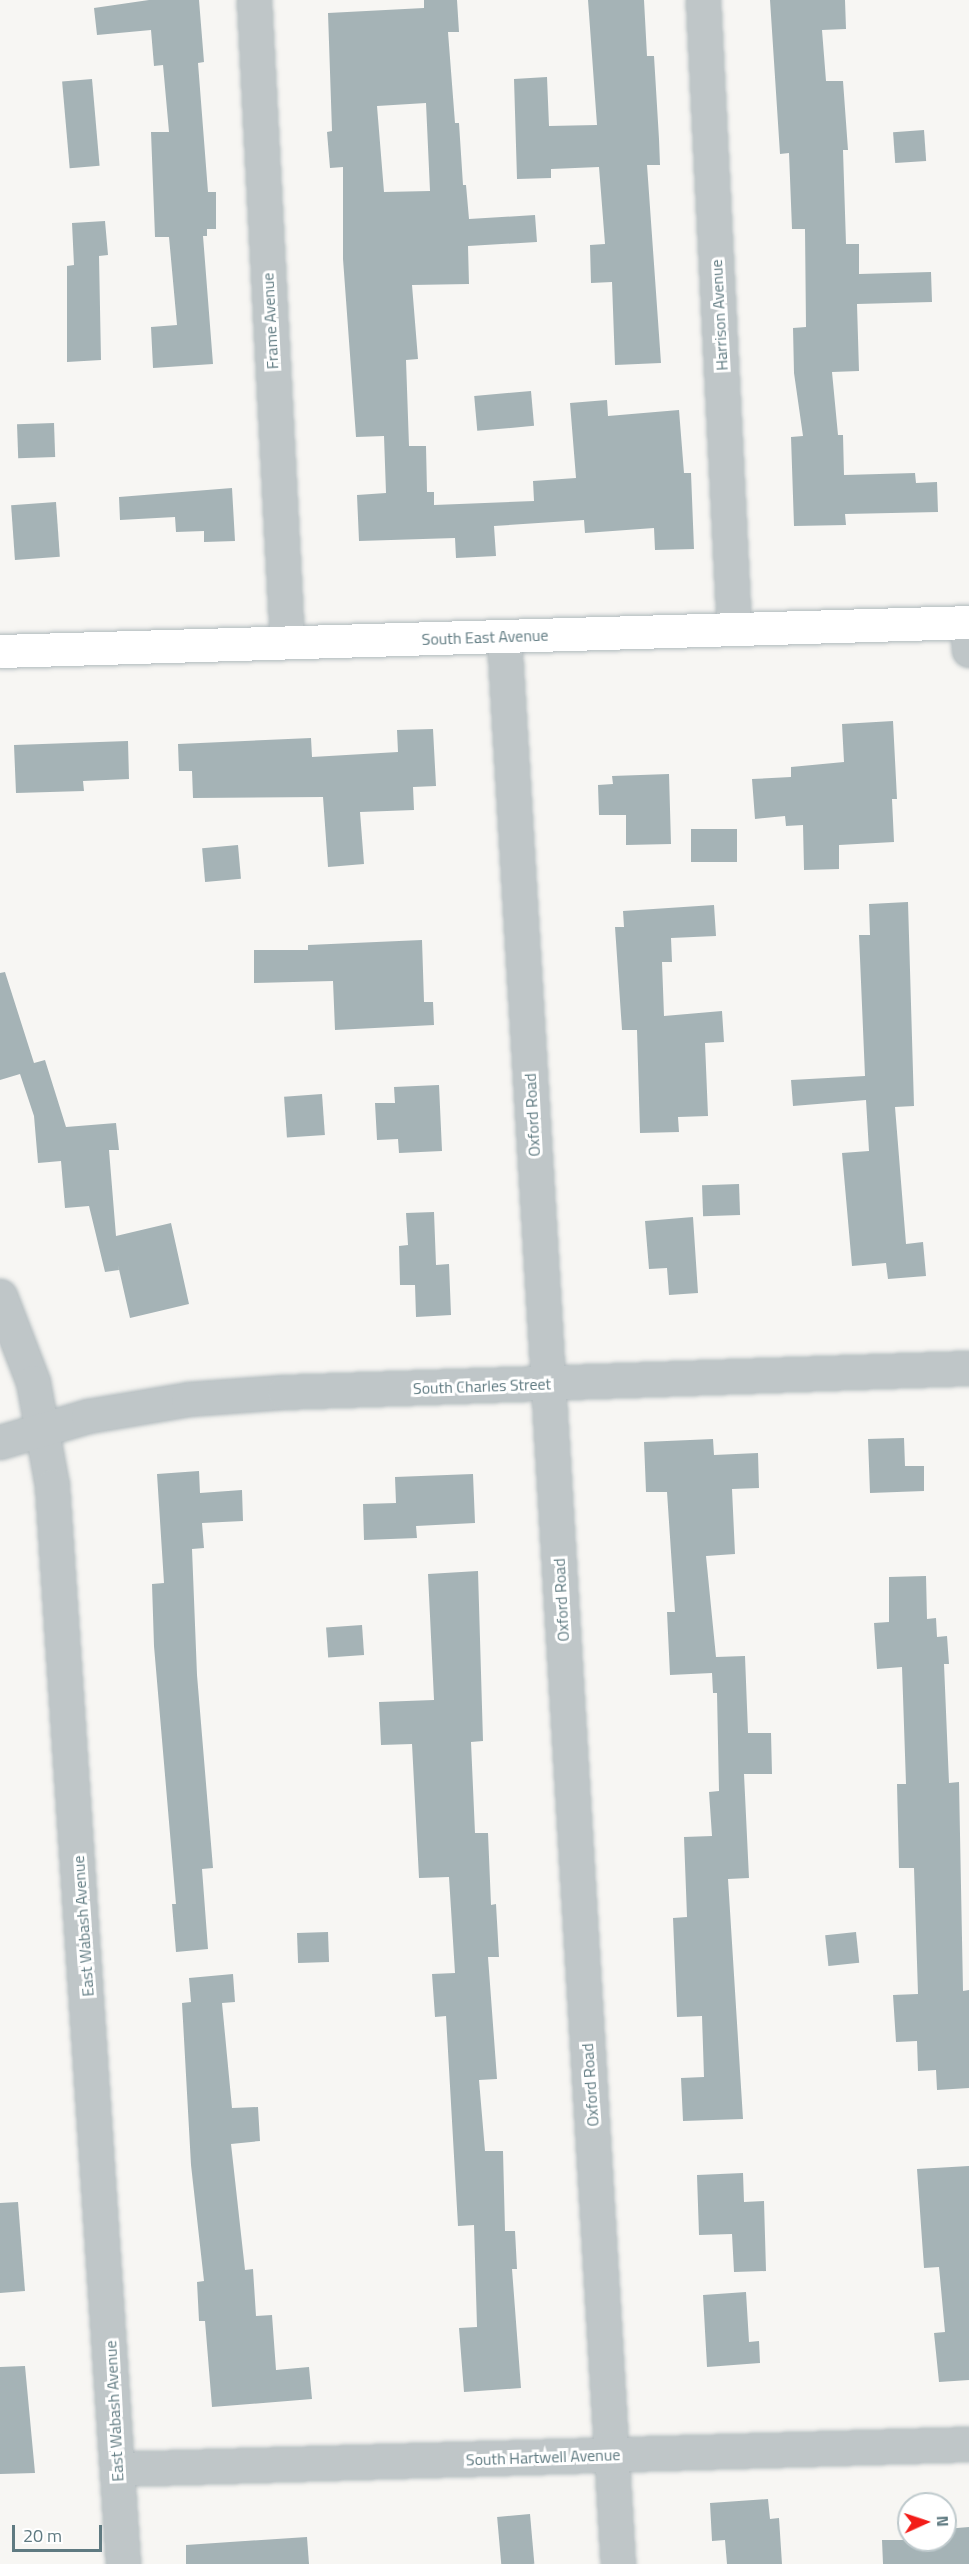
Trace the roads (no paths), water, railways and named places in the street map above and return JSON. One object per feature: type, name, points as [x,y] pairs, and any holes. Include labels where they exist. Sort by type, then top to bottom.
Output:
[{"type":"main road","name":"South East Avenue","points":[[0,651],[734,629],[968,631]]},
{"type":"street","name":"Frame Avenue","points":[[254,0],[287,642]]},
{"type":"street","name":"Harrison Avenue","points":[[703,0],[734,629]]},
{"type":"street","name":"Oxford Road","points":[[504,636],[618,2564]]},
{"type":"street","name":"East Wabash Avenue","points":[[0,1296],[33,1382],[44,1429],[55,1533],[123,2564]]},
{"type":"street","name":"South Charles Street","points":[[0,1442],[88,1416],[188,1399],[284,1392],[969,1368]]},
{"type":"street","name":"South Hartwell Avenue","points":[[118,2469],[969,2444]]}]
